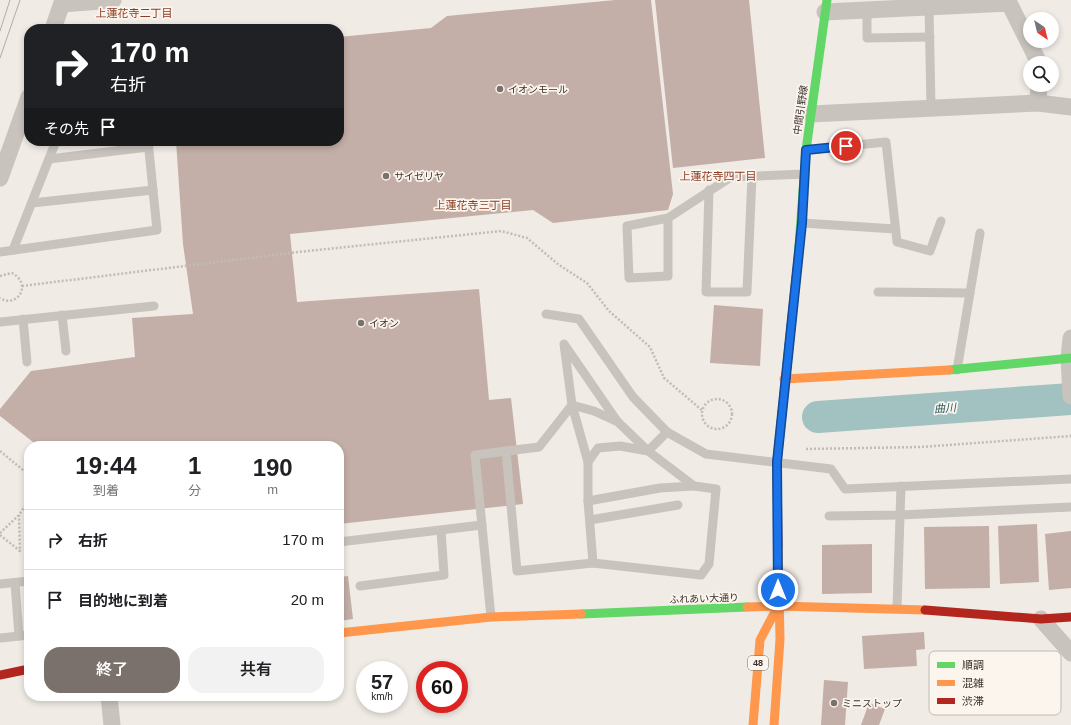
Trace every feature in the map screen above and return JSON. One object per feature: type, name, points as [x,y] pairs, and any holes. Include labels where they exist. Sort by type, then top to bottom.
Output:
[{"type":"street","points":[[55,24],[63,2],[112,0]]},
{"type":"street","points":[[826,6],[867,10],[929,7],[960,3],[1009,3],[1036,56]]},
{"type":"street","name":"中間引野線","points":[[774,725],[780,639],[778,606],[777,462],[780,441],[784,379],[802,223],[806,150],[826,6]]},
{"type":"street","points":[[1038,103],[1039,92]]},
{"type":"street","points":[[811,114],[1038,103],[1071,107]]},
{"type":"street","points":[[0,178],[24,111]]},
{"type":"street","points":[[1071,338],[1069,375],[1071,396]]},
{"type":"street","points":[[784,379],[957,370],[1070,358]]},
{"type":"street","name":"中間引野線","points":[[753,725],[760,640],[778,606]]},
{"type":"street","name":"ふれあい大通り","points":[[344,632],[491,617],[778,606],[897,608],[1041,619],[1071,617]]},
{"type":"street","points":[[1041,619],[1071,653]]},
{"type":"street","points":[[0,675],[24,670]]},
{"type":"street","points":[[110,701],[112,725]]},
{"type":"lane","points":[[929,7],[932,107]]},
{"type":"lane","points":[[867,10],[867,38],[930,37]]},
{"type":"lane","points":[[806,150],[886,142],[897,242],[930,251],[941,221]]},
{"type":"lane","points":[[13,250],[54,146]]},
{"type":"lane","points":[[49,159],[135,146]]},
{"type":"lane","points":[[0,252],[156,230],[148,146]]},
{"type":"lane","points":[[668,218],[668,276],[629,278],[627,226],[668,218],[731,177],[805,174]]},
{"type":"lane","points":[[709,190],[706,292],[747,292],[752,176]]},
{"type":"lane","points":[[32,203],[153,190]]},
{"type":"lane","points":[[802,223],[895,229]]},
{"type":"lane","points":[[957,370],[980,233]]},
{"type":"lane","points":[[878,292],[970,293]]},
{"type":"lane","points":[[0,322],[154,306]]},
{"type":"lane","points":[[546,314],[579,319],[633,397],[667,432],[706,454],[831,469],[845,489],[1071,479]]},
{"type":"lane","points":[[62,315],[66,351]]},
{"type":"lane","points":[[23,319],[28,362]]},
{"type":"lane","points":[[593,563],[588,501],[588,462],[572,406],[564,344],[618,422],[648,451],[694,486]]},
{"type":"lane","points":[[572,406],[594,411],[618,422]]},
{"type":"lane","points":[[491,617],[475,455],[539,447],[572,406]]},
{"type":"lane","points":[[648,451],[667,432]]},
{"type":"lane","points":[[588,462],[598,448],[620,446],[648,451]]},
{"type":"lane","points":[[506,451],[517,571],[593,563],[700,575],[709,564],[716,489],[694,486],[660,488],[588,501]]},
{"type":"lane","points":[[897,608],[901,486]]},
{"type":"lane","points":[[590,520],[678,505]]},
{"type":"lane","points":[[829,516],[900,515],[1071,507]]},
{"type":"lane","points":[[344,541],[482,525]]},
{"type":"lane","points":[[360,586],[444,575],[441,530]]},
{"type":"lane","points":[[0,584],[24,582]]},
{"type":"lane","points":[[0,638],[24,636],[15,583]]},
{"type":"path","points":[[22,286],[298,252],[501,231],[526,238],[558,265],[586,283],[609,311],[650,347],[664,378],[703,411],[705,422],[714,428],[725,426],[732,417],[730,406],[720,400],[709,402],[703,411]]},
{"type":"path","points":[[0,276],[12,273],[18,276],[22,286],[20,295],[15,300],[8,301],[0,298]]},
{"type":"path","points":[[806,449],[921,447],[1071,436]]},
{"type":"path","points":[[0,451],[24,471]]},
{"type":"path","points":[[19,515],[20,551],[0,534],[19,515],[24,508]]},
{"type":"building","points":[[615,0],[651,0],[673,194],[668,210],[553,223],[533,210],[290,234],[297,302],[479,289],[489,400],[511,398],[523,504],[344,523],[344,441],[32,441],[0,416],[0,409],[31,371],[135,357],[132,318],[193,314],[183,244],[176,146],[344,146],[344,37],[431,28],[447,16]]},
{"type":"building","points":[[655,0],[749,0],[765,158],[673,168]]},
{"type":"building","points":[[714,305],[763,309],[760,366],[710,363]]},
{"type":"building","points":[[1037,524],[1039,582],[1000,584],[998,526]]},
{"type":"building","points":[[989,526],[990,588],[925,589],[924,527]]},
{"type":"building","points":[[1071,531],[1071,588],[1049,590],[1045,534]]},
{"type":"building","points":[[872,544],[872,593],[822,594],[822,545]]},
{"type":"building","points":[[344,576],[348,576],[353,619],[344,620]]},
{"type":"building","points":[[924,632],[925,649],[916,650],[917,666],[864,669],[862,636]]},
{"type":"building","name":"ミニストップ","points":[[824,680],[848,682],[845,725],[821,725]]},
{"type":"building","points":[[869,703],[885,709],[879,725],[861,725]]},
{"type":"waterway","name":"曲川","points":[[818,417],[1071,399]]},
{"type":"tram line","points":[[0,31],[10,0]]},
{"type":"tram line","points":[[0,58],[20,0]]},
{"type":"traffic: fast","points":[[798,260],[806,150],[827,0]]},
{"type":"traffic: fast","points":[[949,370],[1071,358]]},
{"type":"traffic: fast","points":[[581,614],[747,607]]},
{"type":"traffic: slow","points":[[784,379],[949,370]]},
{"type":"traffic: slow","points":[[774,725],[780,639],[778,546]]},
{"type":"traffic: slow","points":[[747,607],[778,606],[925,610]]},
{"type":"traffic: slow","points":[[753,725],[760,640],[778,606]]},
{"type":"traffic: slow","points":[[344,632],[491,617],[581,614]]},
{"type":"traffic: jam","points":[[778,546],[777,462],[798,260]]},
{"type":"traffic: jam","points":[[925,610],[1041,619],[1071,617]]},
{"type":"traffic: jam","points":[[0,675],[24,670]]},
{"type":"place","name":"イオンモール","points":[[500,89]]},
{"type":"place","name":"サイゼリヤ","points":[[386,176]]},
{"type":"place","name":"イオン","points":[[361,323]]},
{"type":"place","name":"ミニストップ","points":[[834,703]]},
{"type":"district","name":"上蓮花寺二丁目","points":[[134,13]]},
{"type":"district","name":"上蓮花寺四丁目","points":[[718,176]]},
{"type":"district","name":"上蓮花寺三丁目","points":[[473,205]]},
{"type":"route","points":[[778,590],[777,462],[780,441],[784,379],[802,223],[806,150],[846,146]]}]
